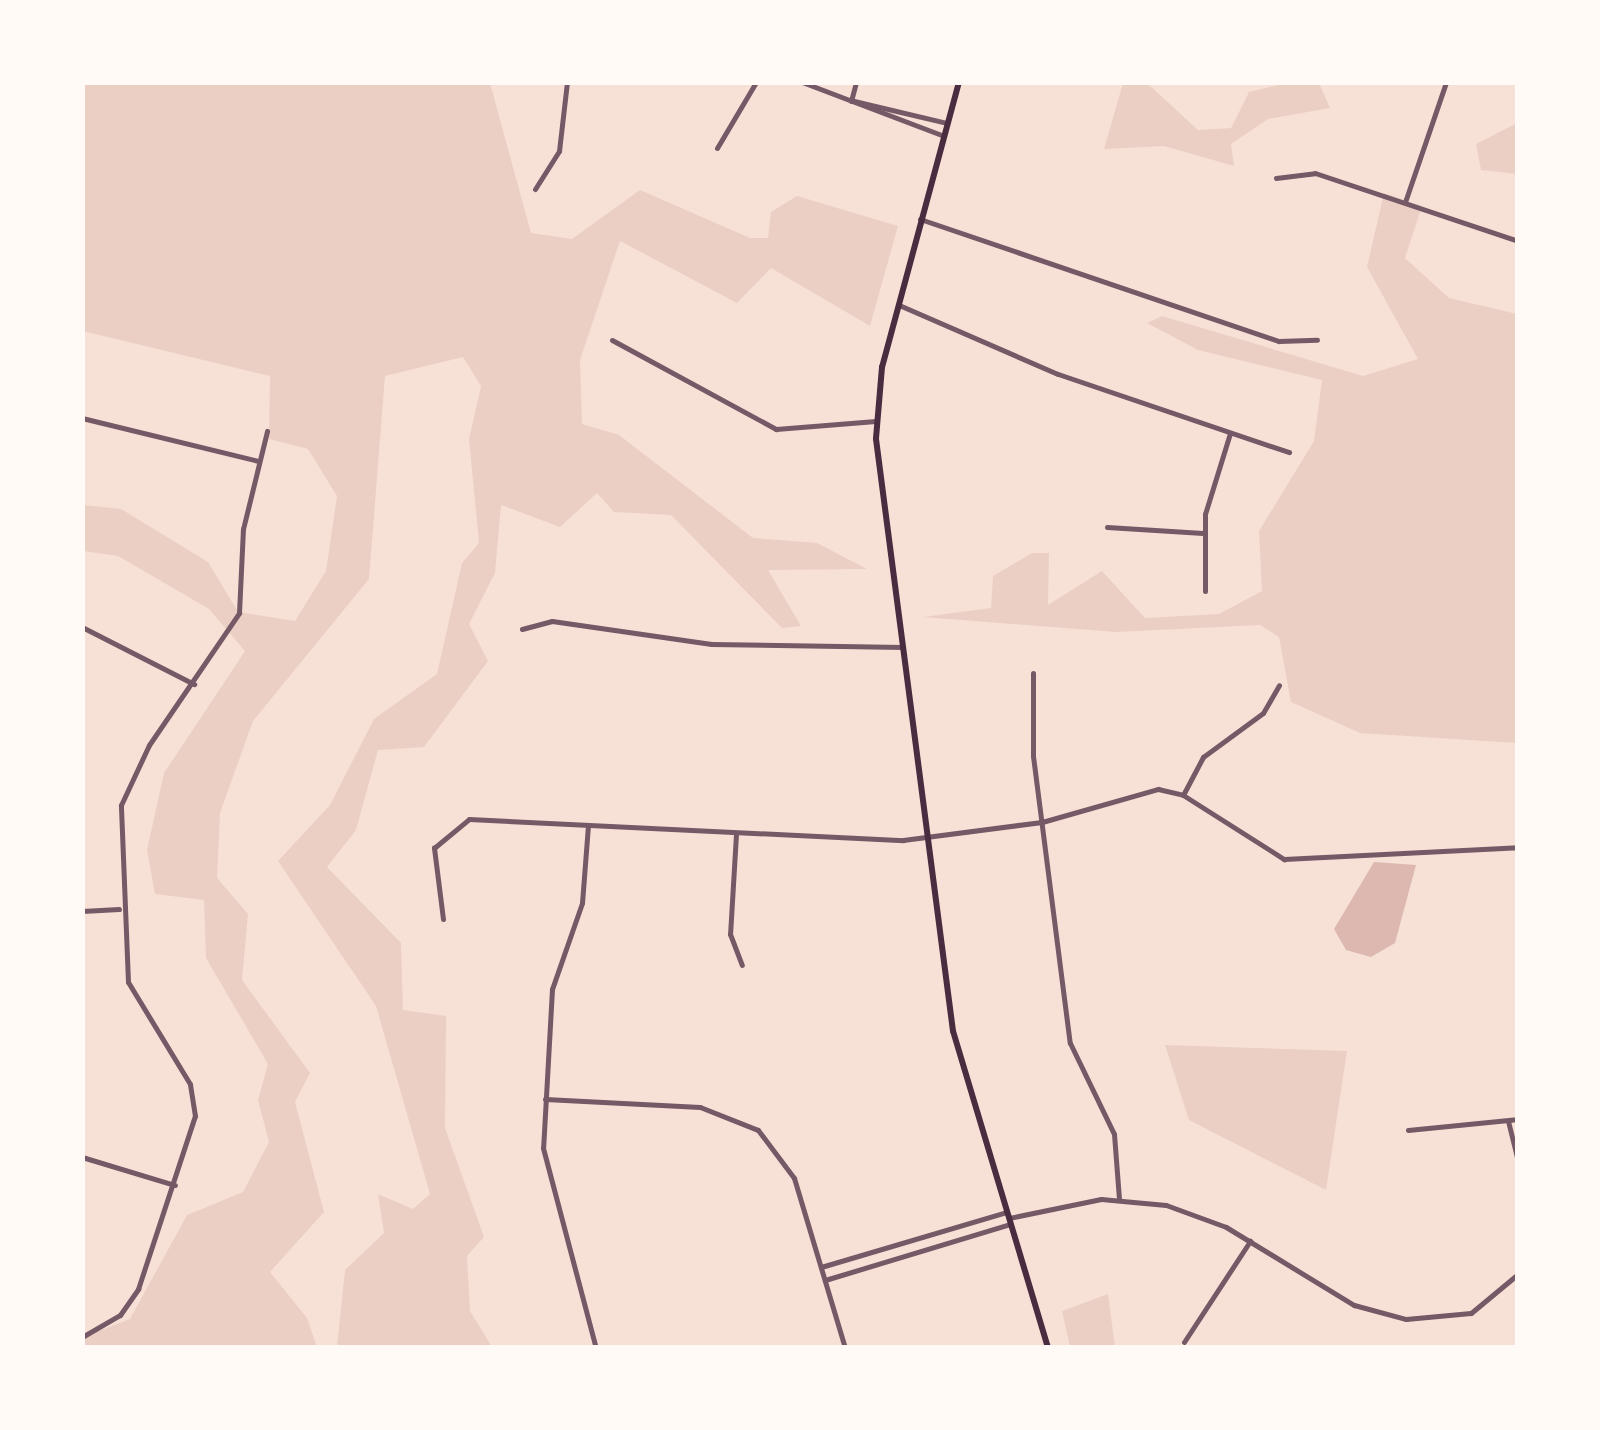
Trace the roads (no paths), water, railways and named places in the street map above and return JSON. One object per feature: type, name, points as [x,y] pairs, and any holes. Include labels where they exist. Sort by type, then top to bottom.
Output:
[{"type":"main road","points":[[959,82],[899,304],[876,421],[954,1031],[1048,1348]]},
{"type":"street","points":[[535,189],[560,151],[567,82]]},
{"type":"street","points":[[717,148],[756,82]]},
{"type":"street","points":[[802,82],[944,136]]},
{"type":"street","points":[[851,101],[856,82]]},
{"type":"street","points":[[1404,202],[1446,82]]},
{"type":"street","points":[[851,101],[947,123]]},
{"type":"street","points":[[1276,178],[1315,173],[1518,241]]},
{"type":"street","points":[[920,219],[1279,340],[1317,340]]},
{"type":"street","points":[[899,304],[1058,374],[1289,452]]},
{"type":"street","points":[[612,340],[776,428],[876,421]]},
{"type":"street","points":[[82,418],[258,462]]},
{"type":"street","points":[[82,1337],[134,1296],[175,1185],[194,1100],[133,998],[120,908],[125,793],[238,613],[258,462],[267,431]]},
{"type":"street","points":[[1206,591],[1203,533],[1231,432]]},
{"type":"street","points":[[1107,527],[1203,533]]},
{"type":"street","points":[[522,629],[552,621],[711,644],[904,646]]},
{"type":"street","points":[[82,627],[194,684]]},
{"type":"street","points":[[1032,673],[1042,822],[1070,1043],[1114,1134],[1119,1200]]},
{"type":"street","points":[[1184,795],[1203,756],[1263,713],[1279,685]]},
{"type":"street","points":[[443,919],[434,852],[453,825],[588,824],[736,834],[928,837],[1042,822],[1129,791],[1184,795],[1284,859],[1518,848]]},
{"type":"street","points":[[588,824],[582,903],[552,989],[545,1099],[548,1186],[596,1348]]},
{"type":"street","points":[[736,834],[730,934],[742,965]]},
{"type":"street","points":[[82,911],[120,908]]},
{"type":"street","points":[[545,1099],[700,1107],[746,1122],[789,1168],[845,1348]]},
{"type":"street","points":[[1408,1130],[1518,1118]]},
{"type":"street","points":[[1508,1120],[1518,1162]]},
{"type":"street","points":[[82,1157],[175,1185]]},
{"type":"street","points":[[821,1267],[1009,1218],[1119,1200],[1189,1212],[1250,1242],[1354,1305],[1406,1319],[1480,1309],[1518,1274]]},
{"type":"street","points":[[825,1280],[1009,1218]]},
{"type":"street","points":[[910,1241],[914,1252]]},
{"type":"street","points":[[1184,1342],[1250,1242]]}]
